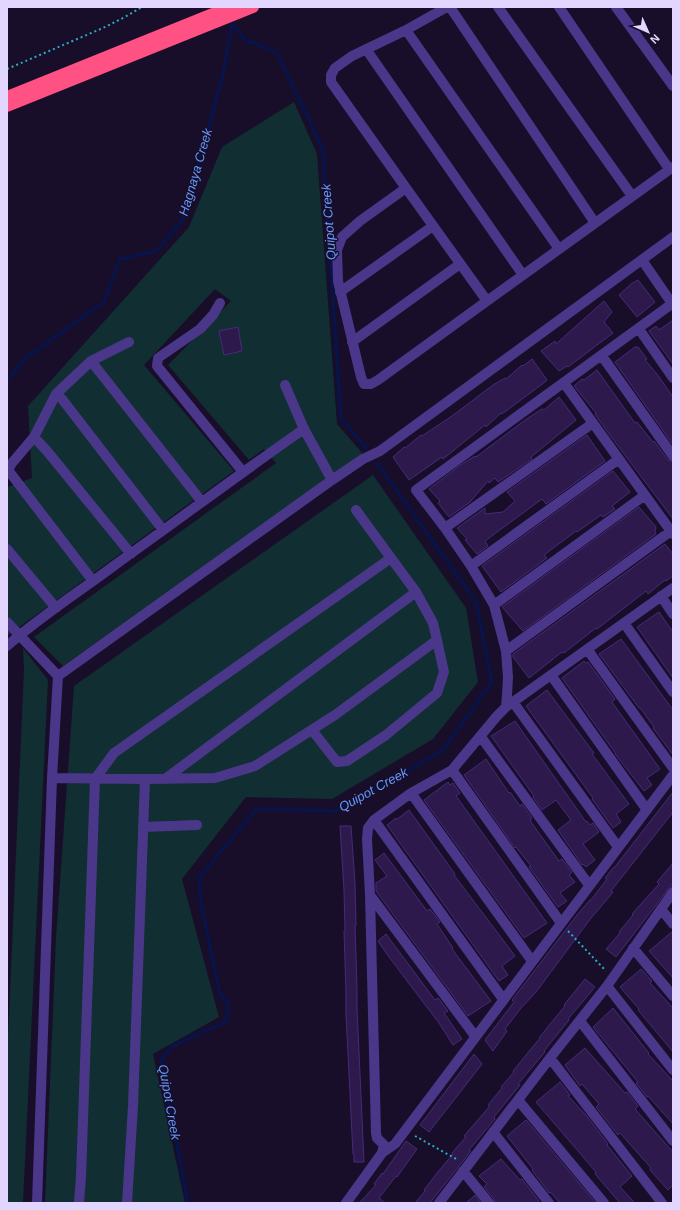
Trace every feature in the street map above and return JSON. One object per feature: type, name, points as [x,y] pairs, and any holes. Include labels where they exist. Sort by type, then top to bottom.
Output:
[{"type":"highway","points":[[7,96],[230,7]]},
{"type":"highway","points":[[7,106],[253,7]]},
{"type":"street","points":[[487,301],[331,82],[331,75],[335,68],[352,56],[406,30],[448,7],[595,223]]},
{"type":"street","points":[[498,7],[632,196]]},
{"type":"street","points":[[406,188],[360,221],[342,237],[337,250],[338,281],[340,292],[364,384],[371,384],[671,168],[558,7]]},
{"type":"street","points":[[616,7],[673,86]]},
{"type":"street","points":[[406,30],[559,249]]},
{"type":"street","points":[[366,49],[523,275]]},
{"type":"street","points":[[340,292],[433,226]]},
{"type":"street","points":[[58,676],[332,480],[363,459],[380,451],[673,238]]},
{"type":"street","points":[[618,847],[509,704],[506,650],[494,605],[471,566],[445,528],[416,490],[673,304],[642,260]]},
{"type":"street","points":[[352,342],[460,264]]},
{"type":"street","points":[[220,303],[200,329],[158,358],[157,366],[243,472]]},
{"type":"street","points":[[639,329],[673,378]]},
{"type":"street","points":[[93,581],[7,470],[34,437],[56,394],[91,361],[129,342]]},
{"type":"street","points":[[602,356],[673,456]]},
{"type":"street","points":[[91,361],[202,502]]},
{"type":"street","points":[[506,650],[672,532],[564,383]]},
{"type":"street","points":[[285,385],[304,429],[332,480]]},
{"type":"street","points":[[56,394],[62,399],[163,530]]},
{"type":"street","points":[[445,528],[593,423]]},
{"type":"street","points":[[7,646],[20,634],[304,429]]},
{"type":"street","points":[[34,437],[131,554]]},
{"type":"street","points":[[471,566],[619,459]]},
{"type":"street","points":[[494,605],[645,495]]},
{"type":"street","points":[[312,730],[337,762],[347,761],[386,735],[437,693],[444,672],[433,624],[416,592],[356,510]]},
{"type":"street","points":[[7,549],[56,608]]},
{"type":"street","points":[[79,1203],[82,1169],[95,779],[114,753],[391,558]]},
{"type":"street","points":[[382,1153],[384,1146],[377,1138],[376,1133],[368,828],[374,820],[411,794],[452,770],[497,716],[509,704],[551,676],[673,588]]},
{"type":"street","points":[[165,779],[416,592]]},
{"type":"street","points":[[661,596],[673,614]]},
{"type":"street","points":[[7,622],[20,634],[58,676],[52,778],[36,1203]]},
{"type":"street","points":[[624,623],[673,692]]},
{"type":"street","points":[[52,778],[215,778],[255,766],[335,715],[437,640]]},
{"type":"street","points":[[587,649],[673,768]]},
{"type":"street","points":[[551,676],[647,810]]},
{"type":"street","points":[[481,737],[589,885]]},
{"type":"street","points":[[452,770],[561,923]]},
{"type":"street","points":[[346,1203],[382,1153],[395,1144],[503,998],[673,775]]},
{"type":"street","points":[[127,1203],[133,1098],[145,779]]},
{"type":"street","points":[[411,794],[532,960]]},
{"type":"street","points":[[374,820],[503,998]]},
{"type":"street","points":[[144,827],[197,825]]},
{"type":"street","points":[[439,1203],[610,982],[673,892]]},
{"type":"street","points":[[370,895],[475,1036]]},
{"type":"street","points":[[661,909],[673,924]]},
{"type":"street","points":[[633,948],[673,996]]},
{"type":"street","points":[[610,982],[673,1070]]},
{"type":"street","points":[[580,1021],[673,1141]]},
{"type":"street","points":[[550,1058],[662,1203]]},
{"type":"street","points":[[518,1100],[604,1203]]},
{"type":"street","points":[[493,1132],[549,1203]]},
{"type":"street","points":[[465,1168],[489,1203]]},
{"type":"path","points":[[7,69],[104,28],[125,18],[142,7]]},
{"type":"path","points":[[561,923],[610,982]]},
{"type":"path","points":[[405,1130],[465,1168]]},
{"type":"green space","points":[[294,102],[317,154],[337,424],[363,454],[63,666],[34,637],[276,463],[264,449],[249,460],[168,365],[231,301],[215,289],[144,365],[234,471],[7,636],[7,487],[32,478],[28,406],[189,227],[222,147]]},
{"type":"green space","points":[[373,475],[466,608],[478,682],[433,739],[332,799],[246,797],[182,879],[219,1017],[153,1054],[185,1203],[45,1203],[56,938],[74,686]]},
{"type":"green space","points":[[23,648],[48,680],[23,1203],[7,1203],[7,1062],[24,669]]},
{"type":"building","points":[[638,280],[655,302],[637,317],[619,295]]},
{"type":"building","points":[[604,301],[612,312],[604,322],[613,333],[568,367],[567,366],[559,371],[541,351],[555,341],[556,344]]},
{"type":"building","points":[[673,320],[673,364],[649,331],[656,326],[659,330]]},
{"type":"building","points":[[238,327],[242,351],[224,355],[219,331]]},
{"type":"building","points":[[635,347],[638,347],[647,359],[645,360],[673,397],[673,445],[615,362]]},
{"type":"building","points":[[532,359],[547,380],[545,382],[502,414],[501,413],[486,427],[485,425],[443,459],[442,457],[409,480],[393,457],[421,435],[422,436],[452,416],[493,385],[505,378],[506,379],[522,365],[523,366]]},
{"type":"building","points":[[597,370],[635,423],[637,422],[653,442],[654,441],[668,460],[673,462],[673,519],[609,434],[595,414],[596,413],[574,386]]},
{"type":"building","points":[[559,397],[576,420],[531,457],[532,459],[498,482],[495,478],[489,483],[488,481],[470,502],[449,517],[438,503],[440,501],[429,489],[459,466],[475,456],[476,457],[525,420],[542,409],[544,410]]},
{"type":"building","points":[[587,435],[605,461],[546,504],[542,499],[485,541],[488,546],[477,554],[465,540],[467,539],[457,528],[485,508],[485,514],[503,512],[515,501],[507,492]]},
{"type":"building","points":[[613,471],[630,492],[612,506],[615,509],[603,517],[601,515],[577,532],[576,531],[544,555],[547,558],[501,592],[482,566]]},
{"type":"building","points":[[639,507],[656,527],[656,534],[523,631],[502,607]]},
{"type":"building","points":[[665,544],[673,554],[673,576],[666,581],[665,580],[648,594],[646,591],[597,629],[596,628],[564,653],[562,652],[529,678],[513,657],[513,654]]},
{"type":"building","points":[[659,612],[673,632],[673,678],[637,627]]},
{"type":"building","points":[[621,639],[673,710],[673,755],[653,728],[654,727],[599,654]]},
{"type":"building","points":[[584,661],[586,663],[588,662],[615,699],[612,702],[660,769],[647,778],[652,785],[644,791],[615,754],[562,678]]},
{"type":"building","points":[[547,690],[594,753],[592,754],[629,804],[616,814],[621,822],[613,828],[526,706]]},
{"type":"building","points":[[515,721],[586,822],[587,821],[590,825],[593,823],[599,832],[583,844],[595,860],[586,867],[583,864],[582,865],[558,830],[571,820],[556,800],[542,810],[533,797],[534,796],[491,736]]},
{"type":"building","points":[[486,759],[509,793],[510,792],[520,806],[522,804],[532,818],[530,819],[531,822],[559,861],[562,859],[572,872],[569,875],[575,882],[560,893],[567,901],[558,907],[529,867],[531,866],[516,847],[515,848],[464,775]]},
{"type":"building","points":[[448,782],[450,785],[453,783],[460,793],[456,796],[547,923],[524,938],[424,800]]},
{"type":"building","points":[[673,792],[673,812],[611,891],[613,892],[591,918],[536,992],[521,1008],[505,1029],[507,1031],[493,1051],[485,1040],[514,1002],[512,1000],[577,915],[591,900],[607,879],[605,878]]},
{"type":"building","points":[[409,810],[455,874],[454,875],[515,956],[502,966],[508,975],[499,981],[387,825]]},
{"type":"building","points":[[340,826],[351,826],[355,883],[357,1008],[364,1162],[354,1162],[353,1154],[346,1014],[344,890]]},
{"type":"building","points":[[384,853],[427,911],[430,909],[440,922],[437,924],[453,948],[452,949],[491,1001],[468,1016],[376,891],[376,883],[387,876],[375,860]]},
{"type":"building","points":[[673,863],[673,883],[616,957],[606,949],[620,933],[619,932],[633,915],[632,914],[659,884],[657,882]]},
{"type":"building","points":[[673,931],[673,978],[649,951]]},
{"type":"building","points":[[386,934],[435,1000],[438,998],[448,1011],[444,1013],[462,1039],[453,1045],[439,1023],[378,941]]},
{"type":"building","points":[[641,969],[652,981],[650,983],[673,1008],[673,1052],[620,987]]},
{"type":"building","points":[[585,979],[595,987],[568,1019],[569,1020],[544,1051],[545,1052],[518,1084],[520,1085],[494,1117],[495,1119],[469,1150],[471,1151],[430,1203],[415,1203],[453,1154],[452,1153],[466,1137],[464,1136],[490,1106],[488,1105],[514,1072],[513,1071]]},
{"type":"building","points":[[613,1008],[649,1053],[648,1054],[673,1081],[673,1124],[648,1096],[647,1097],[636,1083],[638,1082],[593,1027]]},
{"type":"building","points":[[585,1048],[625,1093],[627,1092],[638,1106],[635,1109],[673,1152],[673,1185],[668,1190],[620,1133],[618,1135],[596,1107],[599,1104],[582,1084],[580,1086],[565,1065]]},
{"type":"building","points":[[474,1054],[482,1064],[429,1132],[420,1125]]},
{"type":"building","points":[[560,1082],[570,1095],[568,1096],[586,1115],[608,1144],[607,1145],[632,1176],[620,1187],[635,1203],[620,1203],[595,1174],[596,1172],[536,1102]]},
{"type":"building","points":[[526,1120],[596,1203],[560,1203],[550,1192],[549,1193],[532,1170],[533,1169],[507,1136]]},
{"type":"building","points":[[406,1141],[417,1149],[397,1177],[396,1176],[379,1198],[385,1203],[359,1203],[376,1185],[374,1184],[382,1173],[383,1174]]},
{"type":"building","points":[[501,1159],[520,1180],[522,1179],[539,1201],[537,1203],[495,1203],[494,1199],[484,1187],[487,1184],[479,1176]]},
{"type":"building","points":[[475,1195],[481,1203],[466,1203]]},
{"type":"waterway","name":"Quipot Creek","points":[[232,24],[246,41],[260,45],[277,53],[323,149],[341,418],[366,448]]},
{"type":"waterway","name":"Hagnaya Creek","points":[[7,380],[26,358],[104,302],[120,259],[157,251],[182,220],[222,79],[232,24]]},
{"type":"waterway","name":"Quipot Creek","points":[[188,1203],[161,1060],[171,1047],[227,1021],[228,1003],[220,994],[200,899],[199,878],[256,809],[336,811],[442,751],[492,682],[476,602],[377,463]]}]
